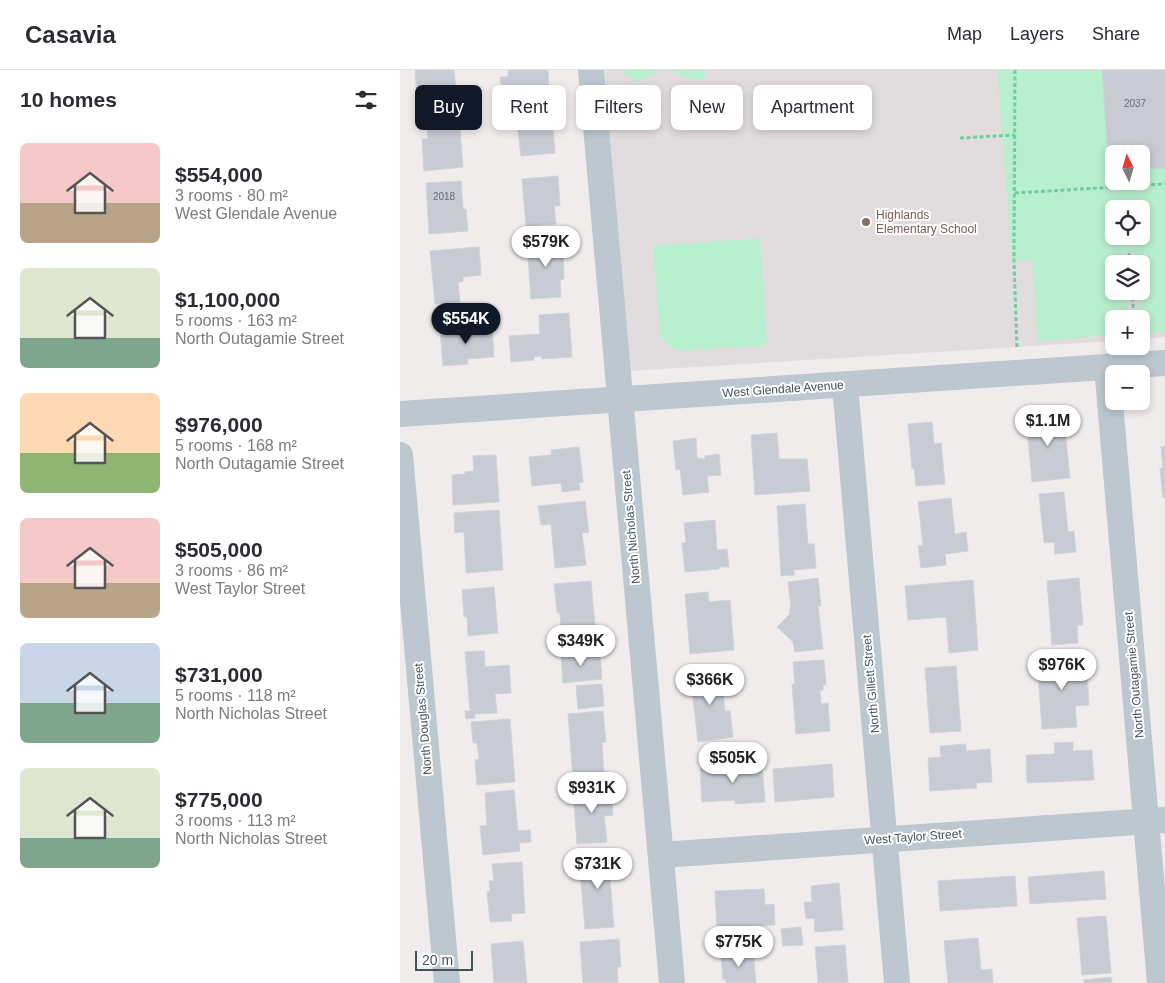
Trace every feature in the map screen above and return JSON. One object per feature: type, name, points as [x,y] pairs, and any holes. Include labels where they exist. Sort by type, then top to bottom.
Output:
[{"type":"street","name":"North Nicholas Street","points":[[591,70],[672,983]]},
{"type":"street","name":"West Glendale Avenue","points":[[1136,365],[1165,363]]},
{"type":"street","name":"West Glendale Avenue","points":[[400,414],[1105,367]]},
{"type":"street","name":"North Gillett Street","points":[[845,385],[897,983]]},
{"type":"street","name":"North Outagamie Street","points":[[1112,410],[1156,820],[1160,983]]},
{"type":"street","name":"North Douglas Street","points":[[400,455],[447,983]]},
{"type":"street","name":"West Taylor Street","points":[[661,854],[1156,820]]},
{"type":"path","points":[[1015,70],[1014,261],[1017,349]]},
{"type":"path","points":[[960,138],[1015,135]]},
{"type":"path","points":[[1014,193],[1165,184]]},
{"type":"shaded area","name":"Highlands Elementary School","points":[[605,70],[1165,70],[1165,337],[1150,338],[1150,310],[1105,310],[1105,342],[629,371],[610,130],[661,130],[661,85],[606,85]]},
{"type":"green space","points":[[624,70],[666,70],[658,71],[639,82],[624,73]]},
{"type":"green space","points":[[666,70],[707,70],[703,80],[692,79]]},
{"type":"green space","points":[[997,70],[1102,70],[1107,145],[1105,145],[1105,190],[1150,190],[1150,169],[1165,168],[1165,332],[1150,333],[1150,310],[1139,310],[1139,300],[1150,300],[1150,255],[1134,255],[1134,252],[1125,253],[1125,255],[1105,255],[1105,300],[1128,300],[1128,310],[1105,310],[1105,336],[1038,341],[1032,259],[1012,261]]},
{"type":"green space","points":[[760,238],[767,345],[681,351],[666,343],[660,335],[653,246]]},
{"type":"building","points":[[415,70],[454,70],[455,85],[416,85]]},
{"type":"building","points":[[508,70],[548,70],[549,85],[501,85],[500,77],[508,77]]},
{"type":"building","points":[[1102,70],[1165,70],[1165,168],[1150,169],[1150,145],[1107,145]]},
{"type":"building","points":[[427,130],[460,130],[463,167],[424,171],[422,139],[428,139]]},
{"type":"building","points":[[518,130],[553,130],[555,153],[521,156]]},
{"type":"building","points":[[558,176],[560,206],[554,206],[556,224],[526,226],[522,179]]},
{"type":"building","points":[[461,181],[463,209],[466,209],[468,231],[429,234],[426,183]]},
{"type":"building","points":[[563,238],[564,279],[560,280],[561,297],[531,299],[527,243]]},
{"type":"building","points":[[479,247],[481,275],[463,277],[463,281],[458,282],[460,302],[435,304],[430,251]]},
{"type":"building","points":[[569,313],[572,357],[542,359],[541,356],[534,357],[534,360],[511,362],[509,336],[540,334],[539,315]]},
{"type":"building","points":[[466,327],[466,329],[492,327],[494,357],[467,359],[468,364],[443,366],[440,328]]},
{"type":"building","points":[[1063,412],[1070,478],[1032,482],[1026,416]]},
{"type":"building","points":[[932,422],[934,444],[941,443],[945,484],[916,486],[914,468],[912,469],[908,424]]},
{"type":"building","points":[[777,433],[779,459],[807,459],[810,491],[755,495],[751,435]]},
{"type":"building","points":[[696,438],[697,458],[705,459],[705,456],[719,454],[721,475],[707,476],[709,492],[683,495],[680,469],[676,470],[673,441]]},
{"type":"building","points":[[1165,446],[1165,498],[1163,498],[1160,468],[1163,469],[1161,447]]},
{"type":"building","points":[[579,447],[583,482],[579,483],[580,490],[562,492],[561,483],[532,486],[529,457],[551,455],[551,450]]},
{"type":"building","points":[[496,455],[499,502],[453,505],[452,475],[474,471],[473,456]]},
{"type":"building","points":[[1064,492],[1068,532],[1074,531],[1076,552],[1055,554],[1054,542],[1044,543],[1039,494]]},
{"type":"building","points":[[951,498],[955,534],[966,532],[968,551],[945,554],[946,565],[921,568],[918,546],[923,545],[918,502]]},
{"type":"building","points":[[585,501],[589,532],[582,533],[586,565],[555,568],[551,524],[541,525],[538,506]]},
{"type":"building","points":[[805,504],[808,544],[814,544],[816,568],[794,570],[794,575],[781,576],[777,506]]},
{"type":"building","points":[[499,510],[503,570],[466,573],[464,532],[455,533],[454,513]]},
{"type":"building","points":[[715,520],[717,550],[727,549],[729,567],[685,572],[682,543],[686,543],[684,523]]},
{"type":"building","points":[[818,578],[821,606],[818,606],[823,649],[795,652],[793,642],[777,627],[790,614],[788,582]]},
{"type":"building","points":[[1079,578],[1083,625],[1077,625],[1078,643],[1052,645],[1047,581]]},
{"type":"building","points":[[973,580],[978,650],[949,653],[946,617],[908,620],[905,586]]},
{"type":"building","points":[[591,581],[595,626],[561,629],[554,584]]},
{"type":"building","points":[[494,587],[498,633],[468,636],[467,616],[464,617],[462,590]]},
{"type":"building","points":[[708,592],[709,602],[730,600],[734,650],[690,654],[685,594]]},
{"type":"building","points":[[484,651],[485,667],[509,665],[511,693],[495,694],[497,713],[475,714],[475,718],[466,719],[465,711],[470,711],[465,652]]},
{"type":"building","points":[[600,652],[602,679],[563,683],[561,655]]},
{"type":"building","points":[[1086,657],[1089,705],[1075,706],[1077,727],[1042,729],[1037,660]]},
{"type":"building","points":[[824,660],[826,685],[823,685],[823,690],[820,690],[821,704],[828,703],[830,731],[796,734],[792,684],[795,684],[793,662]]},
{"type":"building","points":[[956,666],[961,731],[930,733],[925,668]]},
{"type":"building","points":[[721,668],[725,711],[730,711],[733,737],[698,742],[690,671]]},
{"type":"building","points":[[602,684],[604,706],[578,709],[576,686]]},
{"type":"building","points":[[603,711],[606,742],[602,743],[604,775],[573,778],[568,714]]},
{"type":"building","points":[[510,719],[515,782],[477,785],[475,760],[479,759],[477,743],[473,743],[471,722]]},
{"type":"building","points":[[1073,742],[1073,751],[1092,750],[1094,780],[1027,783],[1026,755],[1055,754],[1054,743]]},
{"type":"building","points":[[966,744],[966,751],[990,749],[992,782],[976,783],[977,788],[930,791],[928,758],[941,757],[940,746]]},
{"type":"building","points":[[762,764],[765,802],[735,804],[735,800],[702,802],[700,769]]},
{"type":"building","points":[[832,764],[834,797],[775,802],[773,769]]},
{"type":"building","points":[[611,786],[613,815],[604,816],[607,842],[577,844],[573,789]]},
{"type":"building","points":[[514,790],[518,831],[530,830],[531,842],[519,843],[520,851],[483,855],[480,826],[487,825],[485,793]]},
{"type":"building","points":[[614,854],[616,878],[610,879],[614,927],[585,929],[579,857]]},
{"type":"building","points":[[522,862],[525,913],[511,914],[512,921],[490,922],[487,892],[490,891],[489,881],[494,881],[492,864]]},
{"type":"building","points":[[1104,871],[1106,899],[1030,904],[1028,877]]},
{"type":"building","points":[[1015,876],[1017,906],[940,911],[938,881]]},
{"type":"building","points":[[839,883],[843,930],[815,932],[814,918],[806,919],[804,902],[812,902],[811,886]]},
{"type":"building","points":[[764,889],[765,905],[774,904],[775,925],[717,928],[715,891]]},
{"type":"building","points":[[1106,916],[1111,973],[1082,975],[1077,918]]},
{"type":"building","points":[[801,927],[803,945],[783,946],[781,929]]},
{"type":"building","points":[[978,938],[981,970],[992,969],[993,983],[948,983],[944,941]]},
{"type":"building","points":[[619,939],[621,967],[617,967],[618,983],[583,983],[580,942]]},
{"type":"building","points":[[523,941],[527,983],[494,983],[491,944]]},
{"type":"building","points":[[845,945],[848,983],[818,983],[815,947]]},
{"type":"building","points":[[753,951],[756,983],[726,983],[726,980],[723,980],[721,953]]},
{"type":"building","points":[[1111,977],[1112,983],[1084,983],[1084,980]]},
{"type":"place","name":"Highlands Elementary School","points":[[866,222]]}]
